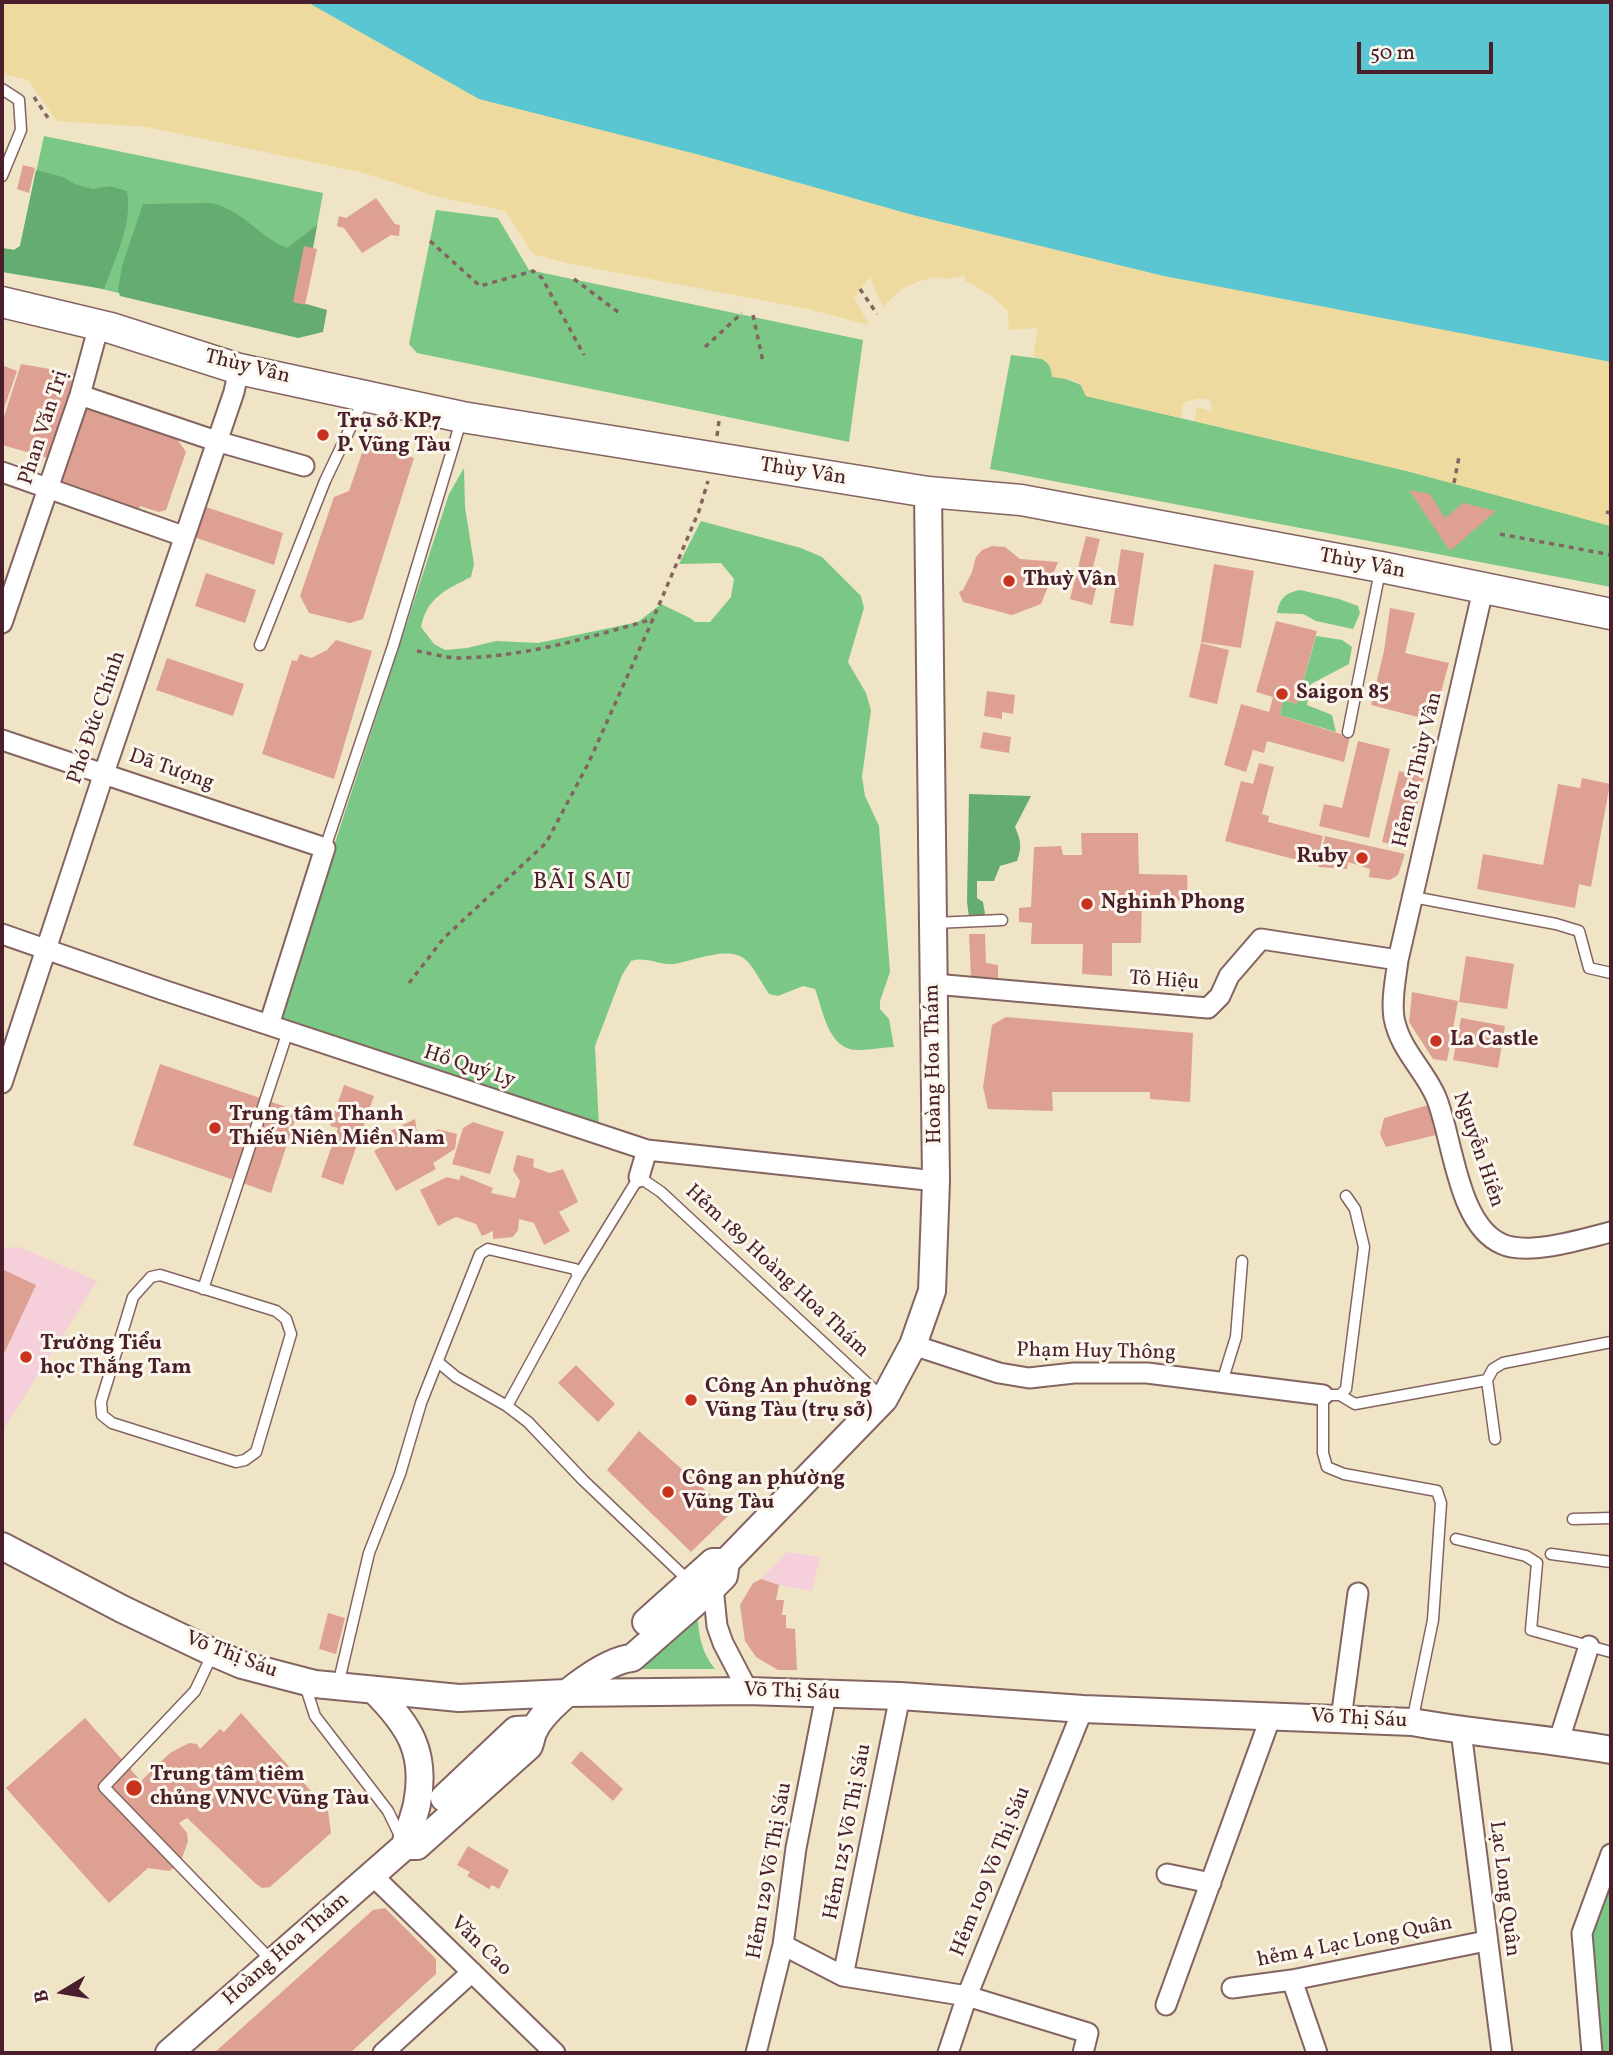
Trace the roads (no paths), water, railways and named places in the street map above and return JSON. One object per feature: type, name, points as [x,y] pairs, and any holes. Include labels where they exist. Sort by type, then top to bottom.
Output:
[{"type":"main road","name":"Thùy Vân","points":[[2,302],[99,325],[239,369],[462,417],[928,492],[1021,500],[1611,614]]},
{"type":"main road","name":"Hoàng Hoa Thám","points":[[169,2053],[372,1875],[406,1840],[417,1846],[529,1746],[535,1729],[566,1693],[618,1659],[621,1644],[702,1585],[713,1562],[726,1562],[884,1399],[913,1345],[932,1290],[936,1181],[928,492]]},
{"type":"main road","name":"Võ Thị Sáu","points":[[2,1546],[122,1609],[214,1653],[243,1665],[304,1681],[338,1686],[458,1698],[566,1693],[748,1691],[900,1696],[1083,1710],[1412,1723],[1461,1731],[1559,1740],[1611,1751]]},
{"type":"main road","points":[[374,1690],[399,1715],[414,1744],[419,1761],[421,1779],[406,1840]]},
{"type":"street","name":"Phan Văn Trị","points":[[2,623],[80,395],[99,325]]},
{"type":"street","name":"Phó Đức Chính","points":[[2,1083],[183,536],[234,392],[239,369]]},
{"type":"street","points":[[80,395],[216,441],[304,466]]},
{"type":"street","points":[[2,472],[183,536]]},
{"type":"street","name":"Hẻm 81 Thùy Vân","points":[[1398,960],[1483,590]]},
{"type":"street","name":"Dã Tượng","points":[[2,740],[325,848]]},
{"type":"street","points":[[269,1024],[325,848]]},
{"type":"street","name":"Hồ Quý Ly","points":[[2,933],[163,990],[647,1150],[936,1181]]},
{"type":"street","name":"Tô Hiệu","points":[[934,984],[1208,1008],[1220,996],[1229,976],[1261,939],[1398,960]]},
{"type":"street","name":"Nguyễn Hiền","points":[[1398,960],[1393,1000],[1400,1040],[1436,1098],[1464,1193],[1473,1215],[1487,1235],[1504,1245],[1541,1247],[1611,1232]]},
{"type":"street","points":[[639,1177],[647,1150]]},
{"type":"street","name":"Phạm Huy Thông","points":[[913,1345],[999,1373],[1029,1378],[1104,1372],[1147,1373],[1332,1395]]},
{"type":"street","points":[[702,1585],[723,1643],[748,1691]]},
{"type":"street","points":[[1341,1719],[1358,1593]]},
{"type":"street","points":[[1559,1740],[1589,1646]]},
{"type":"street","name":"Hẻm 129 Võ Thị Sáu","points":[[756,2053],[783,1945],[796,1848],[826,1695]]},
{"type":"street","name":"Hẻm 125 Võ Thị Sáu","points":[[843,1976],[900,1696]]},
{"type":"street","name":"Hẻm 109 Võ Thị Sáu","points":[[948,2053],[967,1996],[1083,1710]]},
{"type":"street","points":[[1166,2005],[1271,1716]]},
{"type":"street","name":"Lạc Long Quân","points":[[1461,1731],[1502,2053]]},
{"type":"street","points":[[1592,2053],[1581,1933],[1611,1854]]},
{"type":"street","points":[[1167,1874],[1211,1883]]},
{"type":"street","name":"Văn Cao","points":[[372,1875],[555,2053]]},
{"type":"street","name":"hẻm 4 Lạc Long Quân","points":[[1232,1988],[1292,1980],[1486,1941]]},
{"type":"street","points":[[783,1945],[843,1976],[967,1996],[1088,2033],[1083,2053]]},
{"type":"street","points":[[383,2053],[472,1972]]},
{"type":"street","points":[[1292,1980],[1317,2053]]},
{"type":"lane","points":[[2,89],[19,100],[22,130],[2,176]]},
{"type":"lane","points":[[260,645],[325,481],[365,396]]},
{"type":"lane","points":[[325,848],[393,646],[462,417]]},
{"type":"lane","points":[[1348,732],[1381,568]]},
{"type":"lane","points":[[1413,897],[1556,924],[1579,931],[1589,968],[1611,973]]},
{"type":"lane","points":[[933,923],[1002,920]]},
{"type":"lane","points":[[204,1289],[288,1031]]},
{"type":"lane","points":[[508,1406],[578,1276],[639,1177]]},
{"type":"lane","name":"Hẻm 189 Hoàng Hoa Thám","points":[[639,1177],[661,1192],[884,1399]]},
{"type":"lane","points":[[1332,1395],[1346,1389],[1364,1247],[1355,1209],[1346,1196]]},
{"type":"lane","points":[[338,1686],[369,1553],[400,1474],[421,1403],[480,1254],[488,1248],[575,1269],[578,1276]]},
{"type":"lane","points":[[1222,1382],[1236,1337],[1242,1261]]},
{"type":"lane","points":[[160,1275],[204,1289],[276,1311],[286,1319],[291,1334],[256,1452],[245,1460],[236,1462],[112,1423],[102,1415],[101,1402],[132,1297],[151,1277],[160,1275]]},
{"type":"lane","points":[[1495,1439],[1487,1380],[1493,1369],[1503,1363],[1611,1342]]},
{"type":"lane","points":[[438,1362],[456,1377],[508,1406],[528,1422],[583,1480],[702,1585]]},
{"type":"lane","points":[[1332,1395],[1355,1404],[1487,1380]]},
{"type":"lane","points":[[1332,1395],[1323,1453],[1327,1467],[1344,1474],[1437,1491],[1441,1503],[1433,1620],[1412,1723]]},
{"type":"lane","points":[[1573,1519],[1611,1518]]},
{"type":"lane","points":[[1457,1539],[1526,1556],[1537,1563],[1531,1630],[1611,1651]]},
{"type":"lane","points":[[1550,1554],[1611,1562]]},
{"type":"lane","points":[[214,1653],[195,1691],[104,1787],[273,1962]]},
{"type":"lane","points":[[304,1681],[315,1716],[388,1811],[406,1840]]},
{"type":"water","points":[[307,2],[1611,2],[1611,362],[1164,276],[913,215],[700,155],[479,99]]},
{"type":"place","name":"Trụ sở KP7 P. Vũng Tàu","points":[[323,435]]},
{"type":"place","name":"Thuỳ Vân","points":[[1009,581]]},
{"type":"place","name":"Saigon 85","points":[[1282,694]]},
{"type":"place","name":"Ruby","points":[[1362,858]]},
{"type":"place","name":"Nghinh Phong","points":[[1087,904]]},
{"type":"place","name":"La Castle","points":[[1436,1041]]},
{"type":"place","name":"Trung tâm Thanh Thiếu Niên Miền Nam","points":[[215,1128]]},
{"type":"place","name":"Trường Tiểu học Thắng Tam","points":[[26,1357]]},
{"type":"place","name":"Công An phường Vũng Tàu (trụ sở)","points":[[691,1400]]},
{"type":"place","name":"Công an phường Vũng Tàu","points":[[668,1492]]},
{"type":"place","name":"Trung tâm tiêm chủng VNVC Vũng Tàu","points":[[134,1788]]},
{"type":"district","name":"BÃI SAU","points":[[583,884]]}]
